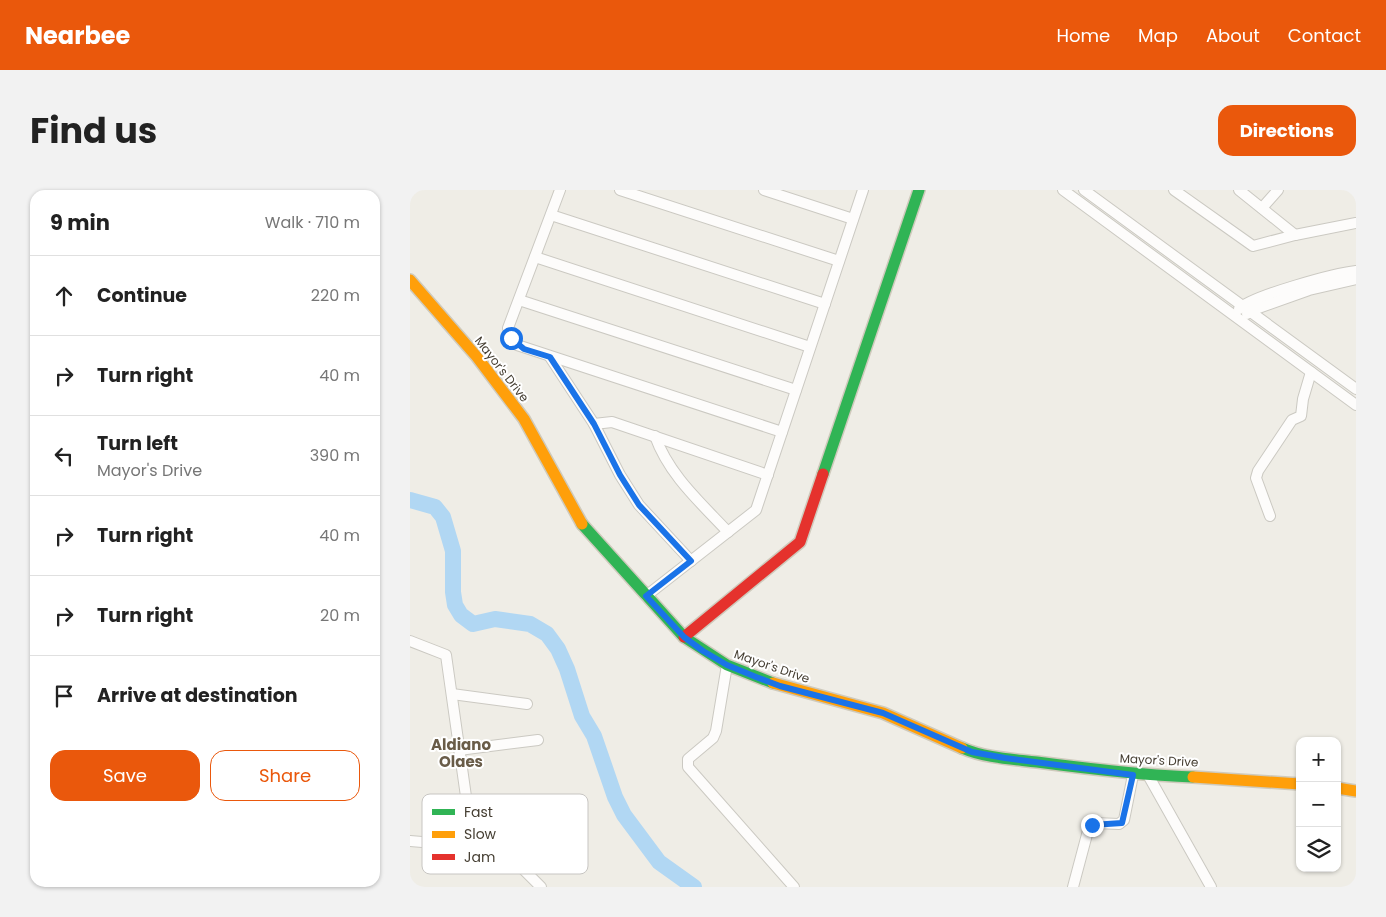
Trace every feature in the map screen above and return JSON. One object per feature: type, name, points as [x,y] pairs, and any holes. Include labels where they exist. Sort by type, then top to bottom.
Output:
[{"type":"street","points":[[560,190],[508,328],[511,338],[524,349],[782,432]]},
{"type":"street","points":[[620,190],[839,262]]},
{"type":"street","points":[[764,190],[853,219]]},
{"type":"street","points":[[646,596],[756,510],[863,190]]},
{"type":"street","points":[[684,637],[800,542],[919,190]]},
{"type":"street","points":[[1062,190],[1356,405]]},
{"type":"street","points":[[1084,190],[1356,389]]},
{"type":"street","points":[[1174,190],[1253,246],[1295,235],[1356,223]]},
{"type":"street","points":[[1239,190],[1295,235]]},
{"type":"street","points":[[1262,208],[1278,190]]},
{"type":"street","points":[[551,215],[824,304]]},
{"type":"street","points":[[535,257],[810,347]]},
{"type":"street","points":[[1237,318],[1246,308],[1314,281],[1356,271]]},
{"type":"street","points":[[1246,308],[1356,279]]},
{"type":"street","name":"Mayor's Drive","points":[[410,280],[476,357],[524,419],[580,521],[684,637],[727,665],[780,686],[883,713],[972,752],[1133,775],[1210,776],[1296,784]]},
{"type":"street","points":[[519,300],[796,390]]},
{"type":"street","points":[[550,357],[594,424],[620,475],[639,505],[691,561]]},
{"type":"street","points":[[1270,516],[1256,478],[1258,471],[1292,420],[1301,416],[1303,399],[1311,372]]},
{"type":"street","points":[[594,424],[612,422],[768,475]]},
{"type":"street","points":[[655,436],[662,456],[681,483],[728,532]]},
{"type":"street","points":[[410,640],[446,655],[466,794]]},
{"type":"street","points":[[727,665],[716,731],[713,738],[688,759],[688,767],[794,887]]},
{"type":"street","points":[[452,694],[527,704]]},
{"type":"street","points":[[460,750],[538,740]]},
{"type":"street","points":[[1073,887],[1089,827],[1095,823],[1120,824],[1124,820],[1133,775]]},
{"type":"street","points":[[1148,775],[1211,887]]},
{"type":"street","points":[[1341,789],[1356,791]]},
{"type":"street","points":[[528,874],[541,887]]},
{"type":"waterway","points":[[410,500],[435,507],[443,517],[453,551],[453,592],[455,605],[461,615],[473,624],[495,619],[530,624],[547,634],[558,649],[567,669],[582,716],[594,736],[615,797],[624,815],[659,862],[694,887]]},
{"type":"traffic: fast","points":[[823,474],[919,190]]},
{"type":"traffic: fast","points":[[582,524],[684,637],[727,665],[773,683]]},
{"type":"traffic: fast","points":[[962,748],[980,754],[1008,759],[1153,775],[1193,777]]},
{"type":"traffic: slow","points":[[410,280],[477,357],[524,419],[582,524]]},
{"type":"traffic: slow","points":[[773,683],[883,713],[962,748]]},
{"type":"traffic: slow","points":[[1193,777],[1296,784]]},
{"type":"traffic: slow","points":[[1341,789],[1356,791]]},
{"type":"traffic: jam","points":[[684,637],[800,542],[823,474]]},
{"type":"district","name":"Aldiano Olaes","points":[[461,752]]},
{"type":"route","points":[[511,338],[524,349],[550,357],[594,424],[620,475],[639,505],[691,561],[646,596],[684,637],[716,659],[740,671],[780,686],[883,713],[972,752],[1133,775],[1122,823],[1095,823],[1092,825]]}]
